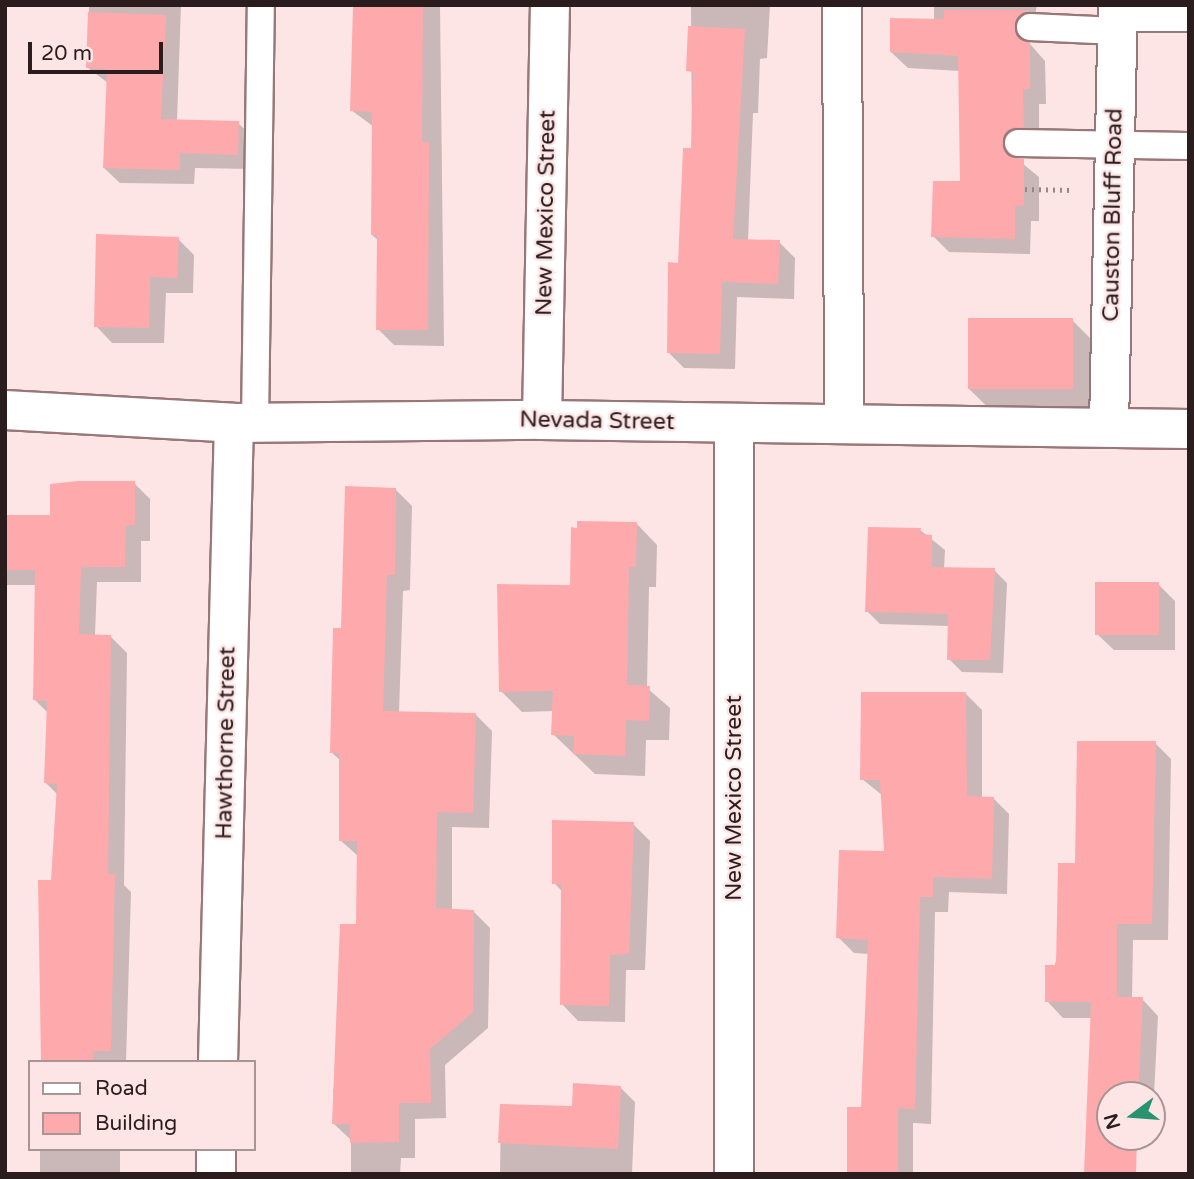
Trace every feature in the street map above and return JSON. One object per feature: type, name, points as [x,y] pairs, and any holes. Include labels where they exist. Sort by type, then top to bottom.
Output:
[{"type":"street","name":"New Mexico Street","points":[[542,420],[550,5]]},
{"type":"street","points":[[842,5],[844,424]]},
{"type":"street","name":"Causton Bluff Road","points":[[1109,426],[1117,18]]},
{"type":"street","name":"Nevada Street","points":[[5,410],[244,423],[542,420],[1189,429]]},
{"type":"street","name":"Hawthorne Street","points":[[218,1060],[244,423]]},
{"type":"street","name":"New Mexico Street","points":[[734,423],[734,1174]]},
{"type":"street","points":[[216,1151],[216,1174]]},
{"type":"lane","points":[[244,423],[261,5]]},
{"type":"lane","points":[[1030,27],[1117,18],[1189,18]]},
{"type":"lane","points":[[1018,143],[1189,146]]},
{"type":"building","points":[[353,5],[423,5],[422,142],[429,142],[428,330],[376,330],[377,235],[371,235],[372,112],[350,111]]},
{"type":"building","points":[[944,10],[1029,10],[1017,18],[1014,27],[1021,40],[1030,43],[1030,89],[1023,89],[1024,127],[1010,130],[1002,142],[1009,156],[1024,159],[1024,206],[1015,206],[1015,239],[931,237],[933,181],[960,181],[958,56],[890,52],[890,18],[944,19]]},
{"type":"building","points":[[88,12],[166,15],[161,119],[239,121],[238,155],[180,153],[180,170],[103,168],[107,69],[86,68]]},
{"type":"building","points":[[688,26],[745,29],[733,239],[780,240],[778,284],[722,282],[720,354],[667,353],[668,262],[678,263],[683,148],[691,148],[693,72],[686,71]]},
{"type":"building","points":[[96,234],[179,237],[177,278],[150,277],[149,328],[94,327]]},
{"type":"building","points":[[968,318],[1073,318],[1073,389],[968,389]]},
{"type":"building","points":[[135,481],[135,525],[126,526],[125,567],[81,567],[79,634],[111,635],[108,874],[115,874],[111,1051],[93,1051],[93,1060],[41,1060],[38,880],[51,880],[57,784],[44,783],[47,701],[33,700],[35,570],[5,570],[5,515],[50,515],[50,484]]},
{"type":"building","points":[[345,486],[396,488],[395,575],[387,575],[383,711],[476,713],[473,813],[437,812],[436,908],[474,910],[473,1012],[430,1049],[431,1103],[399,1103],[399,1142],[350,1143],[350,1124],[332,1124],[340,924],[356,924],[357,841],[339,841],[339,753],[330,753],[333,628],[341,628]]},
{"type":"building","points":[[577,521],[637,522],[636,567],[629,567],[627,685],[650,686],[649,721],[626,720],[625,756],[573,754],[574,736],[551,735],[553,691],[499,692],[497,584],[570,585],[571,527],[577,528]]},
{"type":"building","points":[[868,527],[921,528],[920,534],[932,535],[932,567],[995,568],[990,660],[947,660],[948,614],[865,612]]},
{"type":"building","points":[[1095,582],[1159,582],[1159,635],[1095,635]]},
{"type":"building","points":[[861,692],[966,692],[967,796],[994,797],[992,879],[933,877],[933,897],[920,897],[915,1109],[898,1108],[898,1174],[847,1174],[847,1107],[861,1107],[868,940],[836,938],[839,850],[884,851],[880,780],[860,780]]},
{"type":"building","points":[[1077,741],[1156,741],[1152,924],[1117,924],[1117,997],[1143,997],[1139,1081],[1096,1081],[1096,1151],[1137,1151],[1136,1174],[1084,1174],[1091,1002],[1045,1002],[1045,965],[1056,965],[1058,863],[1075,863]]},
{"type":"building","points":[[552,820],[634,822],[629,954],[610,955],[609,1006],[560,1005],[561,884],[552,884]]},
{"type":"building","points":[[573,1083],[621,1086],[618,1149],[498,1143],[500,1104],[572,1106]]}]
